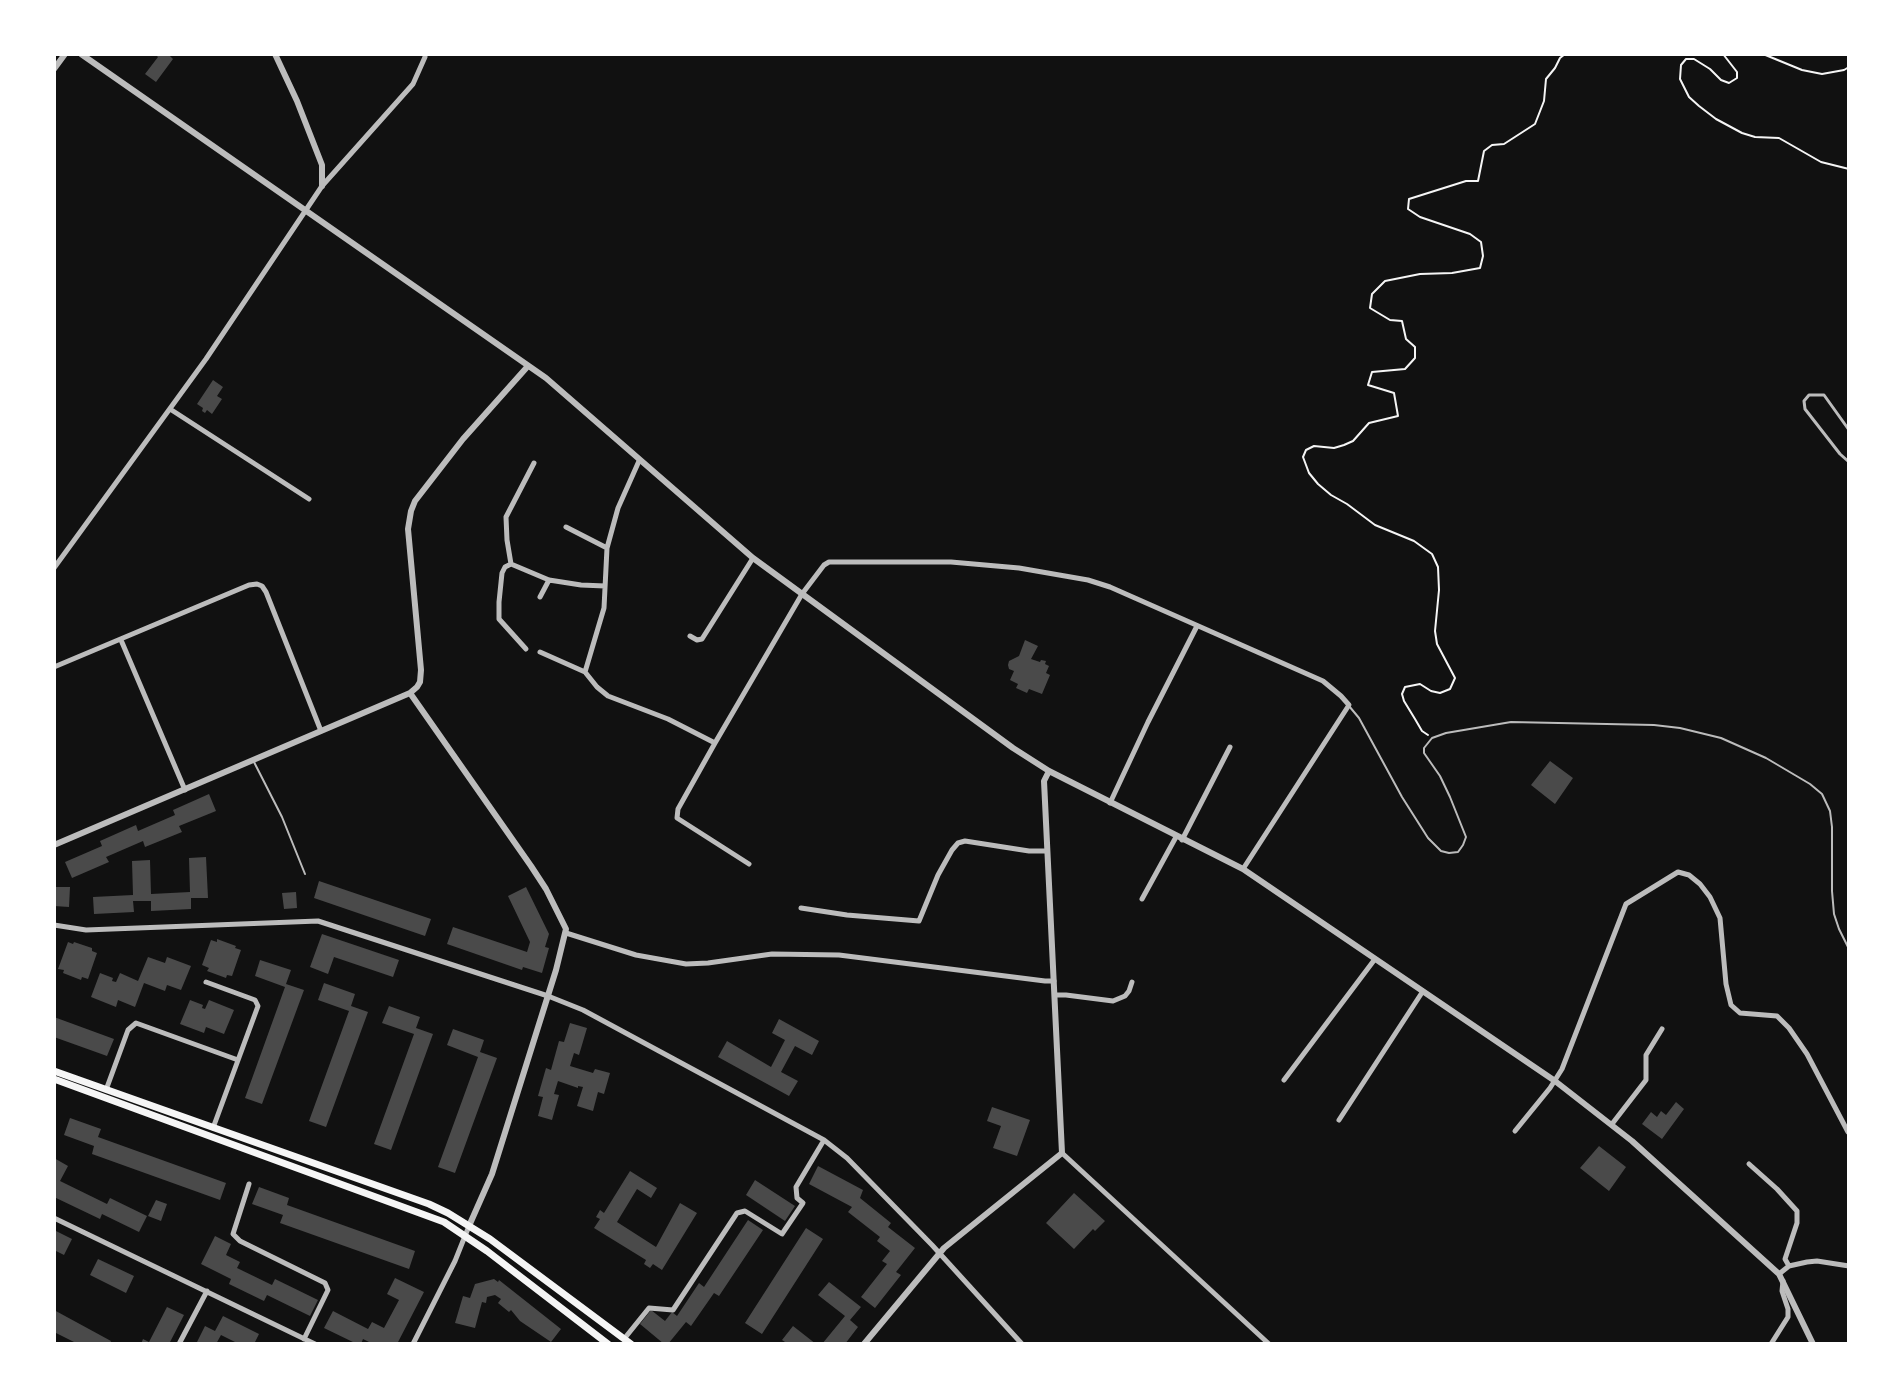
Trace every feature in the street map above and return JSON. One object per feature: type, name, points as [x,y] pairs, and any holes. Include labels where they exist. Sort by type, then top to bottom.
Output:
[{"type":"main road","points":[[54,1071],[429,1204],[490,1239],[627,1341]]},
{"type":"main road","points":[[54,1079],[444,1222],[608,1344]]},
{"type":"street","points":[[54,69],[65,54]]},
{"type":"street","points":[[81,54],[546,378],[753,558],[1013,748],[1049,771],[1243,869],[1555,1081],[1612,1124],[1781,1277],[1813,1344]]},
{"type":"street","points":[[275,54],[322,165],[322,186]]},
{"type":"street","points":[[54,568],[170,409],[322,186],[413,84],[425,54]]},
{"type":"street","points":[[54,845],[410,693],[420,682],[421,670],[408,529],[411,511],[415,501],[463,439],[528,366]]},
{"type":"street","points":[[1849,430],[1824,395],[1809,395],[1804,401],[1805,409],[1849,462]]},
{"type":"street","points":[[170,409],[309,499]]},
{"type":"street","points":[[585,672],[604,608],[607,548],[618,508],[639,461]]},
{"type":"street","points":[[511,564],[506,517],[534,463]]},
{"type":"street","points":[[566,527],[607,548]]},
{"type":"street","points":[[690,636],[702,639],[753,558]]},
{"type":"street","points":[[749,864],[677,818],[678,809],[802,594],[829,562],[951,562],[1019,568],[1110,587],[1332,687],[1349,705],[1243,869]]},
{"type":"street","points":[[526,649],[498,615],[505,567],[511,564],[549,580],[605,586]]},
{"type":"street","points":[[540,597],[549,580]]},
{"type":"street","points":[[54,667],[257,584],[262,586],[321,731]]},
{"type":"street","points":[[1110,803],[1197,626]]},
{"type":"street","points":[[121,640],[185,790]]},
{"type":"street","points":[[540,652],[585,672],[608,696],[668,719],[715,743]]},
{"type":"street","points":[[410,693],[531,866],[566,933],[492,1174],[455,1261],[413,1344]]},
{"type":"street","points":[[1142,899],[1230,747]]},
{"type":"street","points":[[1049,771],[1044,781],[1062,1153],[1269,1344]]},
{"type":"street","points":[[801,908],[919,921],[938,875],[958,843],[965,841],[1047,851]]},
{"type":"street","points":[[1515,1131],[1562,1069],[1626,904],[1678,872],[1689,875],[1700,884],[1720,918],[1731,1005],[1740,1013],[1777,1016],[1789,1028],[1807,1054],[1848,1132]]},
{"type":"street","points":[[54,925],[86,930],[318,921],[548,996],[597,1017],[824,1140],[847,1158],[1022,1344]]},
{"type":"street","points":[[566,933],[636,955],[686,964],[772,954],[839,955],[1054,981]]},
{"type":"street","points":[[1284,1080],[1375,959]]},
{"type":"street","points":[[206,982],[255,1000],[258,1006],[213,1128]]},
{"type":"street","points":[[1055,995],[1113,1001],[1125,996],[1132,982]]},
{"type":"street","points":[[1339,1120],[1423,991]]},
{"type":"street","points":[[106,1090],[128,1030],[136,1023],[238,1060]]},
{"type":"street","points":[[1612,1124],[1646,1080],[1646,1055],[1662,1029]]},
{"type":"street","points":[[627,1341],[649,1308],[673,1310],[737,1213],[745,1211],[782,1234],[803,1203],[797,1198],[796,1187],[824,1140]]},
{"type":"street","points":[[864,1344],[939,1253],[1062,1153]]},
{"type":"street","points":[[1749,1164],[1797,1211],[1797,1223],[1785,1259],[1789,1266]]},
{"type":"street","points":[[249,1184],[233,1234],[240,1241],[325,1283],[328,1290],[304,1339]]},
{"type":"street","points":[[54,1218],[315,1344]]},
{"type":"street","points":[[1771,1344],[1788,1317],[1781,1277],[1789,1266],[1817,1261],[1849,1266]]},
{"type":"street","points":[[179,1344],[207,1291]]},
{"type":"lane","points":[[1349,705],[1402,797],[1431,842],[1441,851],[1458,852],[1466,837],[1440,776],[1424,753],[1432,738],[1446,733],[1511,722],[1654,725],[1721,738],[1766,758],[1810,784],[1822,794],[1830,811],[1834,914],[1849,949]]},
{"type":"lane","points":[[253,761],[282,817],[305,874]]},
{"type":"path","points":[[1432,738],[1422,731],[1402,694],[1405,687],[1420,684],[1440,693],[1450,689],[1455,678],[1437,644],[1435,631],[1438,567],[1432,554],[1414,541],[1375,525],[1331,495],[1309,473],[1303,457],[1306,450],[1314,446],[1334,448],[1344,445],[1353,441],[1369,423],[1398,416],[1394,393],[1368,385],[1372,372],[1405,369],[1415,358],[1415,347],[1406,339],[1402,321],[1390,320],[1370,308],[1372,294],[1385,281],[1480,268],[1483,256],[1481,242],[1470,234],[1420,217],[1408,209],[1409,199],[1466,181],[1478,181],[1484,151],[1492,145],[1504,144],[1535,124],[1544,101],[1546,79],[1565,54]]},
{"type":"path","points":[[1723,54],[1737,72],[1737,78],[1729,83],[1694,59],[1686,59],[1681,65],[1680,79],[1689,97],[1716,119],[1742,133],[1779,138],[1821,162],[1849,169]]},
{"type":"path","points":[[1763,54],[1802,70],[1822,74],[1849,67]]},
{"type":"building","points":[[155,54],[168,54],[173,59],[156,82],[145,74],[158,57]]},
{"type":"building","points":[[213,380],[223,387],[217,396],[222,399],[212,414],[202,411],[203,408],[197,404]]},
{"type":"building","points":[[1025,640],[1038,646],[1031,659],[1046,661],[1045,664],[1049,666],[1046,673],[1050,675],[1042,694],[1029,689],[1027,693],[1016,688],[1018,684],[1010,680],[1014,671],[1009,669],[1009,661],[1019,656]]},
{"type":"building","points":[[1550,761],[1573,778],[1555,804],[1531,785]]},
{"type":"building","points":[[209,794],[216,811],[179,826],[182,832],[145,847],[143,841],[106,857],[109,862],[72,878],[65,862],[102,846],[100,841],[136,825],[138,831],[175,815],[173,810]]},
{"type":"building","points":[[206,857],[208,898],[191,898],[191,909],[151,911],[151,901],[133,901],[134,912],[94,914],[93,897],[133,895],[132,861],[150,860],[151,894],[190,892],[189,858]]},
{"type":"building","points":[[319,881],[431,919],[425,936],[314,898]]},
{"type":"building","points":[[54,887],[70,887],[69,907],[54,906]]},
{"type":"building","points":[[526,887],[549,934],[545,947],[549,948],[542,973],[523,967],[522,970],[447,944],[453,927],[527,952],[530,942],[508,896]]},
{"type":"building","points":[[296,892],[297,908],[284,909],[282,893]]},
{"type":"building","points":[[322,934],[399,960],[393,977],[334,957],[328,974],[310,967]]},
{"type":"building","points":[[217,939],[241,950],[232,976],[227,975],[226,978],[207,971],[209,968],[202,965],[211,940],[217,942]]},
{"type":"building","points":[[68,942],[92,948],[97,953],[88,979],[82,977],[81,980],[58,969]]},
{"type":"building","points":[[148,957],[165,963],[167,957],[191,966],[181,990],[167,985],[165,991],[144,983],[135,1007],[118,1000],[116,1007],[91,997],[100,973],[116,982],[120,973],[138,981]]},
{"type":"building","points":[[260,960],[291,970],[286,984],[304,990],[262,1104],[245,1098],[285,987],[255,976]]},
{"type":"building","points":[[324,983],[355,994],[351,1006],[368,1012],[326,1127],[309,1121],[349,1011],[318,1000]]},
{"type":"building","points":[[190,1000],[203,1005],[205,1009],[209,1000],[234,1010],[224,1034],[206,1027],[204,1033],[180,1024]]},
{"type":"building","points":[[389,1006],[420,1017],[416,1028],[433,1034],[391,1150],[374,1144],[414,1034],[382,1023]]},
{"type":"building","points":[[54,1017],[114,1039],[107,1056],[54,1037]]},
{"type":"building","points":[[779,1019],[819,1041],[812,1055],[795,1046],[781,1072],[798,1081],[789,1096],[718,1057],[727,1041],[771,1067],[785,1040],[772,1033]]},
{"type":"building","points":[[570,1023],[587,1028],[579,1055],[574,1053],[570,1066],[593,1073],[595,1069],[610,1073],[604,1094],[598,1092],[593,1111],[577,1106],[583,1087],[558,1081],[554,1094],[559,1095],[552,1120],[538,1116],[543,1097],[538,1096],[546,1068],[551,1070],[559,1041],[564,1042]]},
{"type":"building","points":[[453,1029],[484,1040],[480,1052],[497,1058],[455,1173],[438,1167],[478,1057],[447,1045]]},
{"type":"building","points":[[1676,1102],[1684,1109],[1662,1139],[1642,1124],[1651,1112],[1657,1117],[1661,1111],[1666,1115]]},
{"type":"building","points":[[992,1107],[1030,1120],[1017,1156],[993,1148],[1001,1126],[987,1121]]},
{"type":"building","points":[[70,1118],[101,1129],[98,1137],[226,1183],[220,1200],[92,1154],[94,1146],[64,1135]]},
{"type":"building","points":[[1599,1146],[1626,1167],[1609,1191],[1580,1168]]},
{"type":"building","points":[[54,1158],[68,1166],[60,1181],[107,1204],[110,1198],[147,1216],[139,1232],[102,1214],[100,1219],[54,1197]]},
{"type":"building","points":[[818,1166],[863,1190],[860,1198],[891,1223],[888,1227],[915,1248],[896,1272],[901,1275],[875,1308],[861,1297],[887,1264],[882,1261],[890,1251],[877,1241],[880,1237],[848,1212],[852,1207],[809,1184]]},
{"type":"building","points":[[630,1171],[657,1188],[651,1198],[637,1189],[617,1222],[656,1247],[680,1203],[697,1213],[662,1270],[653,1264],[650,1268],[644,1264],[646,1260],[594,1228],[600,1219],[596,1217],[600,1210],[604,1213]]},
{"type":"building","points":[[755,1180],[795,1206],[785,1221],[746,1195]]},
{"type":"building","points":[[259,1187],[289,1198],[287,1205],[415,1251],[409,1269],[280,1223],[283,1215],[252,1204]]},
{"type":"building","points":[[1074,1193],[1105,1221],[1074,1249],[1046,1223]]},
{"type":"building","points":[[156,1200],[167,1204],[161,1221],[148,1216]]},
{"type":"building","points":[[748,1220],[763,1230],[719,1296],[714,1293],[691,1326],[686,1322],[668,1344],[664,1344],[640,1324],[651,1310],[665,1321],[672,1312],[677,1316],[699,1283],[704,1287]]},
{"type":"building","points":[[806,1228],[823,1239],[762,1334],[745,1323]]},
{"type":"building","points":[[54,1230],[72,1239],[64,1255],[54,1250]]},
{"type":"building","points":[[215,1236],[231,1244],[226,1255],[240,1262],[237,1268],[272,1285],[275,1279],[318,1300],[310,1316],[267,1295],[264,1301],[229,1284],[231,1279],[201,1264]]},
{"type":"building","points":[[98,1259],[134,1276],[126,1293],[90,1275]]},
{"type":"building","points":[[395,1278],[424,1292],[397,1344],[373,1344],[363,1339],[361,1344],[357,1344],[324,1328],[333,1311],[368,1329],[372,1322],[384,1328],[399,1300],[387,1294]]},
{"type":"building","points":[[494,1279],[561,1329],[551,1342],[498,1303],[501,1299],[495,1295],[487,1297],[486,1303],[482,1302],[475,1328],[455,1323],[463,1296],[470,1298],[475,1284]]},
{"type":"building","points":[[829,1282],[861,1307],[850,1320],[858,1327],[845,1344],[822,1344],[845,1316],[818,1295]]},
{"type":"building","points":[[167,1307],[184,1315],[169,1344],[141,1344],[143,1339],[149,1342]]},
{"type":"building","points":[[54,1310],[111,1341],[110,1344],[78,1344],[54,1332]]},
{"type":"building","points":[[223,1316],[259,1334],[254,1344],[239,1344],[221,1335],[216,1344],[196,1344],[205,1326],[215,1331]]},
{"type":"building","points":[[793,1326],[816,1344],[788,1344],[782,1340]]}]
